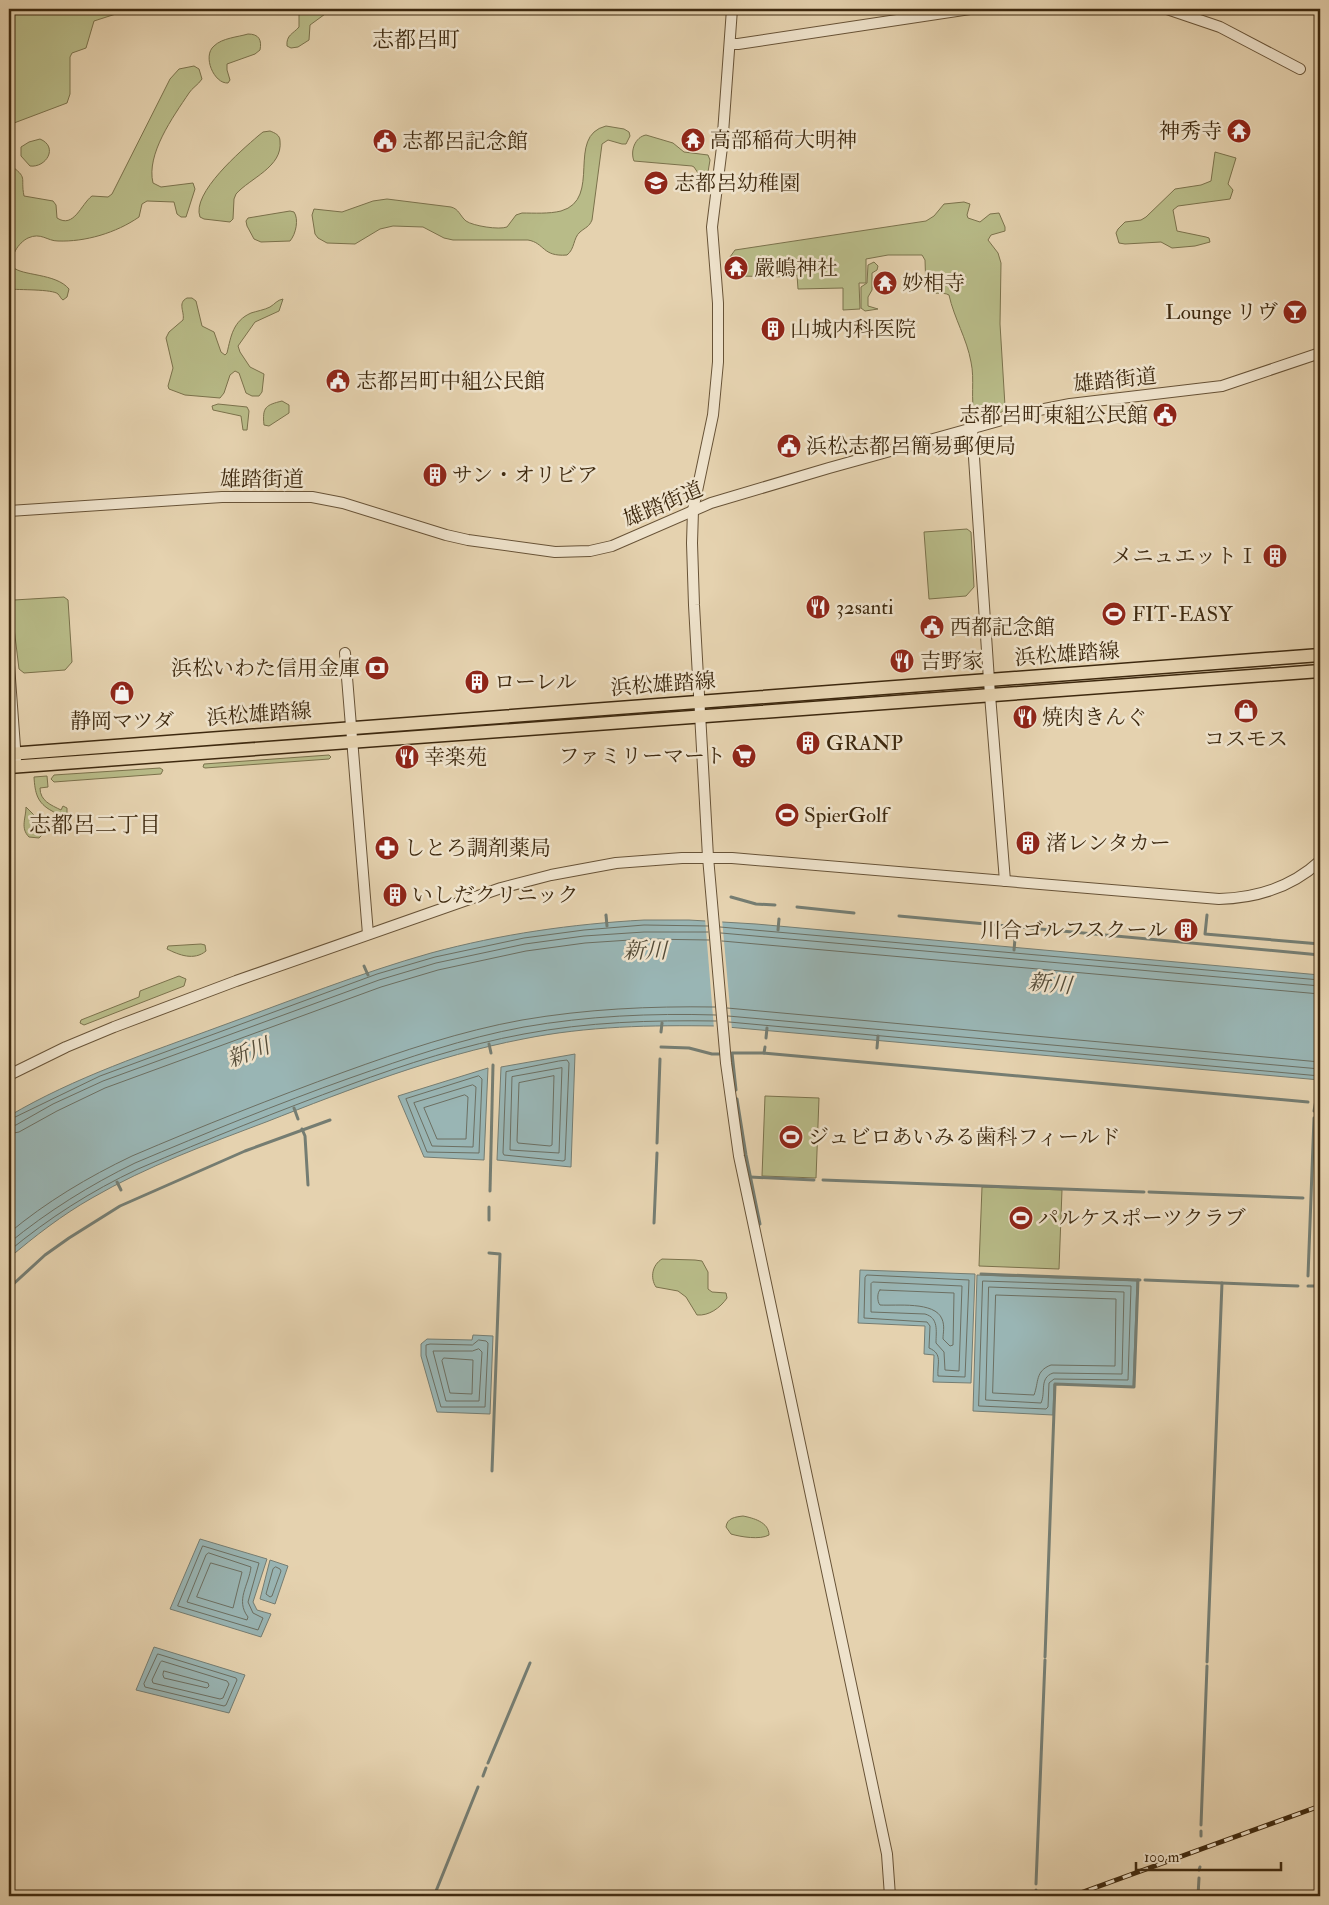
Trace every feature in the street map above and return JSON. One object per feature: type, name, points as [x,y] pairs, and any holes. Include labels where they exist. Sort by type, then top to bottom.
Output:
[{"type":"main road","name":"浜松雄踏線","points":[[12,753],[1320,655]]},
{"type":"main road","name":"浜松雄踏線","points":[[12,767],[1320,671]]},
{"type":"street","points":[[732,9],[722,147],[712,227],[718,314],[718,362],[712,415],[693,510],[693,588],[708,857],[731,1104],[739,1156],[887,1854],[890,1896]]},
{"type":"street","points":[[730,44],[970,9]]},
{"type":"street","points":[[1167,9],[1220,28],[1251,42],[1300,69]]},
{"type":"street","name":"雄踏街道","points":[[9,511],[222,497],[312,497],[343,503],[460,538],[506,546],[567,552],[590,551],[612,546],[693,510],[829,468],[972,428],[1064,405],[1222,386],[1320,353]]},
{"type":"street","points":[[972,428],[1005,881]]},
{"type":"street","points":[[345,653],[368,934]]},
{"type":"street","points":[[9,664],[12,767]]},
{"type":"street","points":[[9,1075],[98,1033],[236,981],[484,893],[551,875],[632,861],[708,857],[1188,897],[1232,898],[1258,894],[1283,886],[1305,873],[1320,861]]},
{"type":"green space","points":[[9,9],[126,9],[94,21],[86,48],[72,53],[70,57],[70,94],[67,103],[14,123],[9,130]]},
{"type":"green space","points":[[296,9],[332,9],[310,25],[309,40],[298,47],[291,48],[287,46],[288,39],[299,27],[299,12]]},
{"type":"green space","points":[[248,34],[259,38],[261,43],[260,50],[255,54],[227,64],[230,80],[228,83],[223,82],[218,79],[211,69],[209,56],[211,51],[221,41]]},
{"type":"green space","points":[[194,66],[199,69],[202,79],[189,93],[162,136],[153,160],[152,172],[153,183],[161,187],[193,183],[195,189],[186,217],[181,217],[177,214],[174,202],[147,201],[142,204],[139,217],[110,232],[68,241],[54,241],[40,236],[28,238],[16,250],[12,263],[13,267],[23,272],[56,280],[69,289],[67,297],[63,300],[55,292],[9,289],[9,164],[21,175],[24,196],[53,201],[56,205],[57,218],[63,221],[73,218],[92,196],[108,197],[112,194],[170,79],[179,69]]},
{"type":"green space","points":[[606,126],[624,129],[629,132],[630,136],[626,144],[608,140],[602,144],[592,220],[578,234],[570,253],[567,255],[553,254],[528,240],[453,240],[444,238],[423,227],[393,226],[380,229],[355,244],[327,243],[315,234],[312,215],[314,209],[342,212],[373,201],[387,199],[451,207],[456,209],[469,223],[492,228],[507,227],[516,215],[522,213],[561,211],[573,204],[580,194],[588,142],[594,132]]},
{"type":"green space","points":[[270,131],[279,137],[280,150],[271,165],[236,194],[233,219],[230,222],[200,217],[199,207],[210,185],[241,151],[263,132]]},
{"type":"green space","points":[[646,135],[673,143],[684,152],[708,155],[710,160],[708,172],[698,173],[692,166],[634,161],[634,145],[639,138]]},
{"type":"green space","points":[[40,139],[49,147],[48,156],[41,164],[30,166],[21,156],[21,147],[29,142]]},
{"type":"green space","points":[[1215,152],[1236,158],[1228,184],[1233,190],[1230,199],[1178,206],[1173,210],[1177,231],[1209,238],[1210,242],[1195,246],[1172,248],[1161,242],[1119,243],[1116,233],[1125,222],[1141,220],[1146,217],[1175,189],[1201,185],[1211,181]]},
{"type":"green space","points":[[964,202],[970,204],[968,218],[980,222],[990,214],[999,213],[1005,227],[1005,231],[991,235],[988,240],[998,253],[1001,263],[1000,324],[1005,406],[1004,410],[994,416],[986,418],[975,417],[972,369],[967,345],[949,295],[932,293],[926,290],[925,260],[922,255],[888,255],[866,259],[866,283],[859,283],[860,309],[843,310],[843,288],[798,289],[797,275],[793,277],[737,276],[732,274],[730,257],[735,250],[926,221],[934,216],[944,204]]},
{"type":"green space","points":[[290,211],[296,215],[297,222],[290,241],[261,242],[254,239],[247,226],[246,221],[248,218]]},
{"type":"green space","points":[[874,262],[878,266],[877,270],[872,273],[872,290],[868,297],[868,306],[878,309],[865,311],[861,308],[861,287],[867,283],[868,265]]},
{"type":"green space","points":[[187,298],[192,298],[196,301],[202,326],[214,332],[221,352],[225,355],[234,330],[240,320],[251,313],[268,308],[283,299],[279,311],[255,322],[238,346],[250,367],[264,374],[262,392],[259,396],[252,396],[246,393],[239,373],[235,371],[230,375],[224,393],[220,398],[185,395],[169,389],[168,386],[173,368],[166,338],[169,332],[183,320],[182,302]]},
{"type":"green space","points":[[282,401],[289,405],[289,413],[269,426],[264,425],[266,408]]},
{"type":"green space","points":[[218,404],[247,407],[249,411],[247,430],[243,430],[241,416],[213,410],[212,406]]},
{"type":"green space","points":[[967,529],[971,532],[974,587],[966,596],[929,599],[924,532]]},
{"type":"green space","points":[[64,597],[68,600],[72,662],[65,670],[24,673],[19,669],[11,603],[14,600]]},
{"type":"green space","points":[[329,755],[331,757],[329,759],[203,767],[204,764]]},
{"type":"green space","points":[[160,768],[163,770],[161,774],[54,782],[51,779],[54,775]]},
{"type":"green space","points":[[47,776],[48,787],[40,788],[42,796],[47,802],[61,810],[63,806],[67,808],[67,815],[52,811],[40,801],[35,788],[34,777]]},
{"type":"green space","points":[[26,807],[44,825],[44,833],[39,838],[29,837],[26,834],[24,823]]},
{"type":"green space","points":[[205,945],[206,951],[197,956],[181,955],[167,949],[168,946]]},
{"type":"green space","points":[[179,976],[186,979],[184,986],[84,1025],[80,1023],[81,1020],[139,997],[140,991]]},
{"type":"green space","name":"ジュビロあいみる歯科フィールド","points":[[765,1096],[819,1098],[816,1178],[762,1176]]},
{"type":"green space","name":"パルケスポーツクラブ","points":[[982,1187],[1062,1190],[1059,1269],[979,1266]]},
{"type":"green space","points":[[662,1259],[702,1261],[708,1272],[708,1289],[712,1292],[726,1293],[727,1298],[714,1311],[697,1315],[686,1297],[678,1291],[656,1287],[653,1280],[653,1272],[656,1265]]},
{"type":"green space","points":[[743,1516],[756,1519],[763,1524],[769,1535],[756,1538],[731,1534],[726,1527],[728,1522]]},
{"type":"water","name":"新川","points":[[644,920],[689,920],[756,924],[1320,975],[1320,1080],[716,1026],[644,1026],[571,1031],[490,1046],[393,1074],[200,1147],[134,1176],[92,1198],[49,1226],[9,1258],[9,1116],[34,1102],[139,1056],[404,961],[457,946],[510,935],[563,927]]},
{"type":"water","points":[[575,1054],[571,1167],[497,1160],[501,1067]]},
{"type":"water","points":[[488,1068],[484,1160],[424,1157],[398,1096]]},
{"type":"water","points":[[860,1270],[975,1274],[971,1383],[933,1382],[934,1355],[924,1354],[925,1326],[858,1323]]},
{"type":"water","points":[[977,1275],[1137,1281],[1133,1387],[1054,1384],[1053,1415],[973,1411]]},
{"type":"water","points":[[473,1335],[493,1336],[490,1414],[437,1412],[421,1356],[421,1344],[427,1339],[472,1340]]},
{"type":"water","points":[[200,1539],[267,1559],[253,1602],[257,1610],[271,1614],[261,1637],[170,1609]]},
{"type":"water","points":[[270,1560],[288,1566],[275,1604],[260,1599]]},
{"type":"water","points":[[154,1647],[245,1675],[229,1713],[136,1690]]},
{"type":"pier","points":[[705,918],[722,919],[732,1030],[714,1029]]},
{"type":"waterway","points":[[731,897],[756,904],[775,905]]},
{"type":"waterway","points":[[797,907],[854,913]]},
{"type":"waterway","points":[[606,915],[607,926]]},
{"type":"waterway","points":[[1207,915],[1205,934],[1320,944]]},
{"type":"waterway","points":[[899,916],[1320,955]]},
{"type":"waterway","points":[[778,930],[779,919]]},
{"type":"waterway","points":[[1014,950],[1015,939]]},
{"type":"waterway","points":[[364,966],[368,975]]},
{"type":"waterway","points":[[661,1032],[662,1023]]},
{"type":"waterway","points":[[766,1038],[767,1028]]},
{"type":"waterway","points":[[877,1048],[878,1036]]},
{"type":"waterway","points":[[489,1044],[491,1053]]},
{"type":"waterway","points":[[661,1047],[689,1048],[719,1054]]},
{"type":"waterway","points":[[764,1053],[765,1047]]},
{"type":"waterway","points":[[736,1090],[732,1053],[763,1053],[1308,1102]]},
{"type":"waterway","points":[[657,1143],[660,1059]]},
{"type":"waterway","points":[[490,1191],[493,1065]]},
{"type":"waterway","points":[[1317,1087],[1318,1078]]},
{"type":"waterway","points":[[737,1099],[760,1224]]},
{"type":"waterway","points":[[1314,1111],[1316,1100]]},
{"type":"waterway","points":[[294,1108],[298,1119]]},
{"type":"waterway","points":[[1308,1276],[1314,1118]]},
{"type":"waterway","points":[[9,1288],[45,1255],[120,1206],[245,1151],[330,1120]]},
{"type":"waterway","points":[[302,1129],[305,1136],[308,1185]]},
{"type":"waterway","points":[[654,1223],[657,1153]]},
{"type":"waterway","points":[[750,1177],[814,1180]]},
{"type":"waterway","points":[[823,1180],[1144,1192]]},
{"type":"waterway","points":[[117,1182],[121,1190]]},
{"type":"waterway","points":[[1149,1192],[1303,1198]]},
{"type":"waterway","points":[[489,1207],[489,1220]]},
{"type":"waterway","points":[[489,1253],[500,1254],[492,1471]]},
{"type":"waterway","points":[[981,1274],[1140,1280]]},
{"type":"waterway","points":[[1045,1657],[1055,1384],[1134,1387],[1138,1280]]},
{"type":"waterway","points":[[1145,1280],[1298,1286]]},
{"type":"waterway","points":[[1207,1662],[1222,1283]]},
{"type":"waterway","points":[[1308,1286],[1320,1286]]},
{"type":"waterway","points":[[1036,1884],[1045,1660]]},
{"type":"waterway","points":[[488,1763],[530,1663]]},
{"type":"waterway","points":[[1201,1825],[1207,1666]]},
{"type":"waterway","points":[[483,1776],[486,1768]]},
{"type":"waterway","points":[[434,1896],[478,1787]]},
{"type":"waterway","points":[[1201,1831],[1201,1836]]},
{"type":"waterway","points":[[1198,1896],[1199,1878]]},
{"type":"railway","points":[[1072,1896],[1320,1806]]},
{"type":"place","name":"神秀寺","points":[[1239,131]]},
{"type":"place","name":"高部稲荷大明神","points":[[693,140]]},
{"type":"place","name":"志都呂記念館","points":[[385,141]]},
{"type":"place","name":"志都呂幼稚園","points":[[656,183]]},
{"type":"place","name":"嚴嶋神社","points":[[736,268]]},
{"type":"place","name":"妙相寺","points":[[885,283]]},
{"type":"place","name":"Lounge リヴ","points":[[1295,312]]},
{"type":"place","name":"山城内科医院","points":[[773,329]]},
{"type":"place","name":"志都呂町中組公民館","points":[[338,381]]},
{"type":"place","name":"志都呂町東組公民館","points":[[1165,415]]},
{"type":"place","name":"浜松志都呂簡易郵便局","points":[[789,446]]},
{"type":"place","name":"サン・オリビア","points":[[435,475]]},
{"type":"place","name":"メニュエットⅠ","points":[[1275,556]]},
{"type":"place","name":"32santi","points":[[818,607]]},
{"type":"place","name":"FIT-EASY","points":[[1114,614]]},
{"type":"place","name":"西都記念館","points":[[932,627]]},
{"type":"place","name":"吉野家","points":[[902,661]]},
{"type":"place","name":"浜松いわた信用金庫","points":[[377,668]]},
{"type":"place","name":"ローレル","points":[[477,682]]},
{"type":"place","name":"静岡マツダ","points":[[122,693]]},
{"type":"place","name":"コスモス","points":[[1246,711]]},
{"type":"place","name":"焼肉きんぐ","points":[[1025,717]]},
{"type":"place","name":"GRANP","points":[[808,743]]},
{"type":"place","name":"ファミリーマート","points":[[744,756]]},
{"type":"place","name":"幸楽苑","points":[[407,757]]},
{"type":"place","name":"SpierGolf","points":[[787,815]]},
{"type":"place","name":"渚レンタカー","points":[[1028,843]]},
{"type":"place","name":"しとろ調剤薬局","points":[[387,848]]},
{"type":"place","name":"いしだクリニック","points":[[395,895]]},
{"type":"place","name":"川合ゴルフスクール","points":[[1186,930]]},
{"type":"place","name":"ジュビロあいみる歯科フィールド","points":[[791,1137]]},
{"type":"place","name":"パルケスポーツクラブ","points":[[1021,1218]]},
{"type":"district","name":"志都呂町","points":[[416,39]]},
{"type":"district","name":"志都呂二丁目","points":[[95,824]]}]
